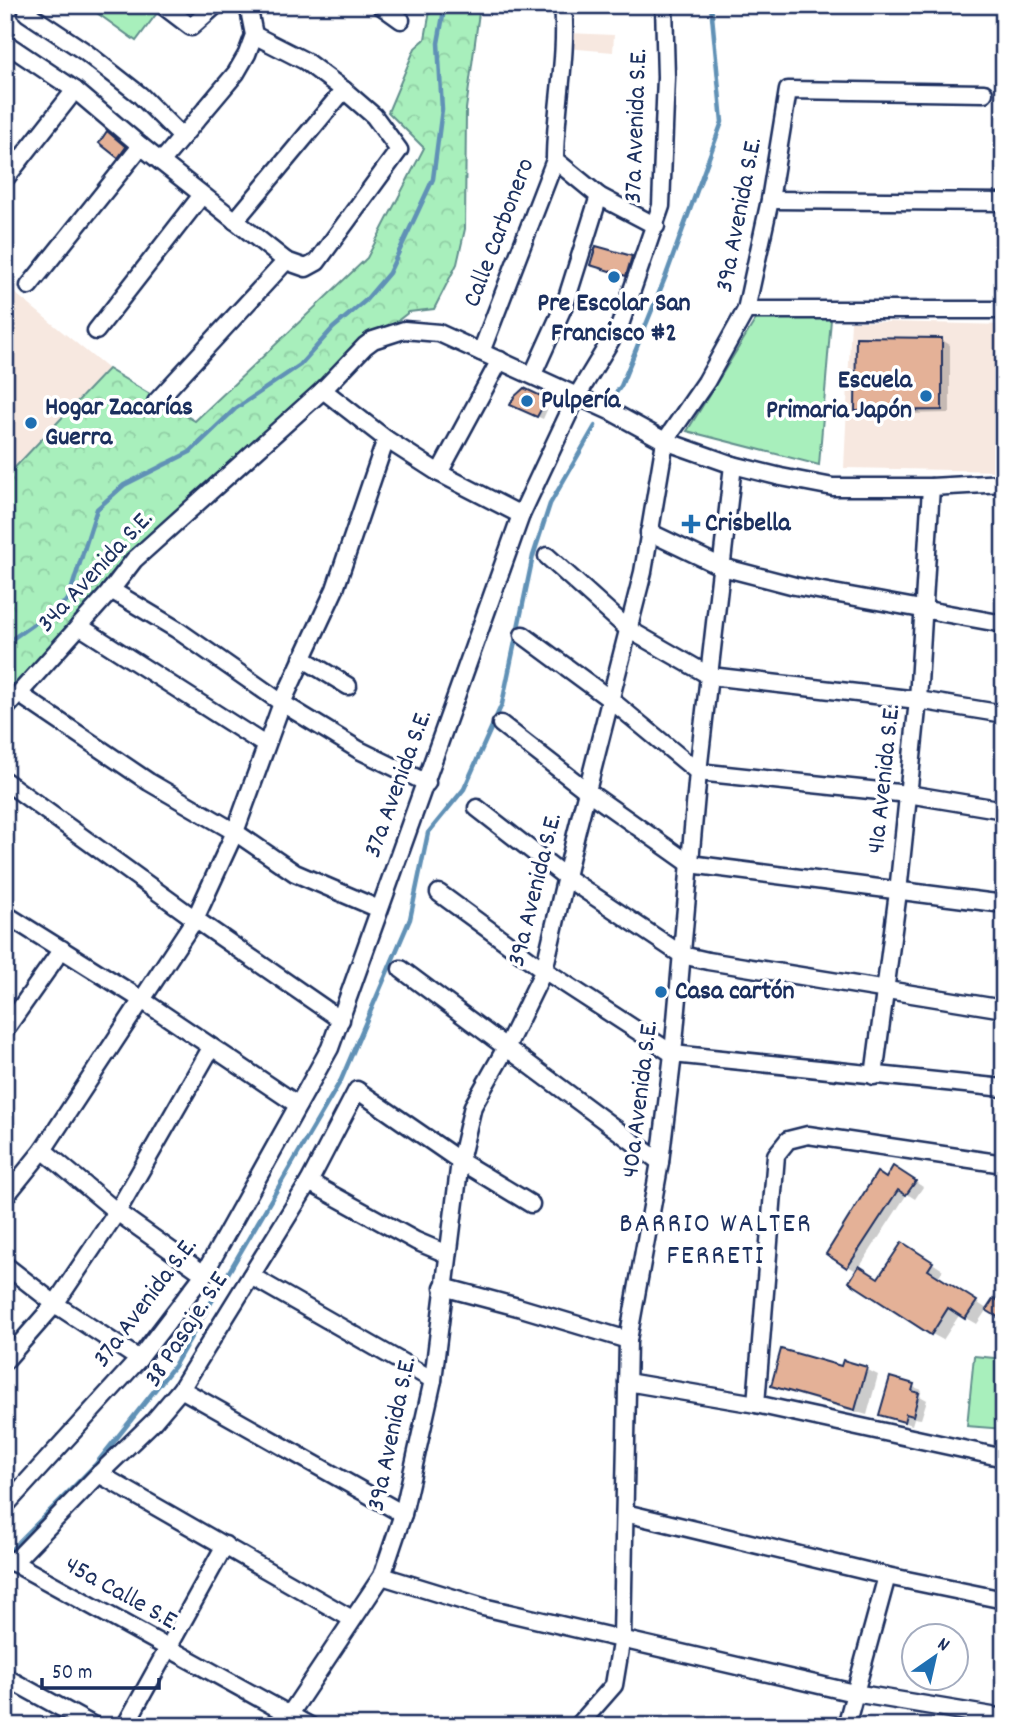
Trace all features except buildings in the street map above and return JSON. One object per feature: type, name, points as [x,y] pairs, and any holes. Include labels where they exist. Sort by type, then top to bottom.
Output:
[{"type":"street","points":[[32,5],[27,13],[83,51],[140,95],[182,137]]},
{"type":"street","points":[[162,5],[191,27],[216,5]]},
{"type":"street","points":[[161,162],[236,73],[247,54],[254,35],[248,5]]},
{"type":"street","points":[[380,5],[401,20]]},
{"type":"street","name":"Calle Carbonero","points":[[481,352],[555,160],[555,127],[565,26],[563,5]]},
{"type":"street","name":"37a Avenida S.E.","points":[[5,1506],[139,1359],[204,1274],[330,1048],[521,515],[577,396],[620,325],[656,226],[661,206],[666,77],[664,5]]},
{"type":"street","points":[[5,43],[75,90],[286,261],[306,268],[317,262],[399,150],[374,116],[344,90],[306,61],[254,35]]},
{"type":"street","points":[[5,179],[75,90]]},
{"type":"street","points":[[235,221],[344,90]]},
{"type":"street","name":"39a Avenida S.E.","points":[[285,1720],[382,1576],[403,1514],[433,1380],[460,1161],[473,1106],[507,1046],[544,970],[643,572],[665,441],[706,382],[746,310],[770,200],[788,90],[984,93]]},
{"type":"street","points":[[29,286],[141,146]]},
{"type":"street","points":[[555,160],[599,196],[656,226]]},
{"type":"street","points":[[96,331],[202,195]]},
{"type":"street","points":[[533,374],[566,301],[599,196]]},
{"type":"street","points":[[770,200],[1004,202]]},
{"type":"street","points":[[156,402],[286,261]]},
{"type":"street","points":[[746,310],[1004,310]]},
{"type":"street","name":"34a Avenida S.E.","points":[[5,709],[111,590],[134,560],[323,390],[341,369],[373,340],[404,330],[439,333],[533,374],[665,441],[733,465],[833,487],[931,487],[1004,483]]},
{"type":"street","points":[[439,474],[500,360]]},
{"type":"street","points":[[323,390],[386,439],[439,474],[521,515]]},
{"type":"street","points":[[5,1197],[43,1150],[195,919],[234,832],[282,702],[335,589],[386,439]]},
{"type":"street","name":"40a Avenida S.E.","points":[[578,1726],[614,1685],[622,1637],[628,1340],[660,1162],[673,1054],[698,772],[733,465]]},
{"type":"street","name":"41a Avenida S.E.","points":[[874,1076],[898,892],[918,700],[931,487]]},
{"type":"street","points":[[649,533],[722,567],[796,586],[1004,624]]},
{"type":"street","points":[[547,556],[628,629],[710,676],[918,700],[1004,714]]},
{"type":"street","points":[[111,590],[176,629],[282,702],[359,750],[427,783]]},
{"type":"street","points":[[79,626],[265,745]]},
{"type":"street","points":[[523,635],[611,700],[698,772],[908,794],[1004,810]]},
{"type":"street","points":[[302,658],[348,686]]},
{"type":"street","points":[[19,694],[149,782],[234,832],[295,873],[379,909]]},
{"type":"street","points":[[501,724],[587,791],[690,864],[1004,904]]},
{"type":"street","points":[[5,781],[195,919],[341,1020]]},
{"type":"street","points":[[477,808],[567,878],[682,955],[1004,1009]]},
{"type":"street","points":[[439,893],[544,970],[673,1054],[1004,1088]]},
{"type":"street","points":[[5,914],[142,1000],[298,1105]]},
{"type":"street","points":[[5,1030],[62,949]]},
{"type":"street","points":[[401,969],[660,1162]]},
{"type":"street","points":[[5,1361],[55,1304],[117,1212],[211,1048]]},
{"type":"street","name":"38 Pasaje. S.E","points":[[9,1561],[153,1422],[181,1389],[309,1182],[357,1090],[460,1161]]},
{"type":"street","points":[[756,1404],[776,1155],[788,1140],[808,1135],[1004,1164]]},
{"type":"street","points":[[43,1150],[117,1212],[204,1274]]},
{"type":"street","points":[[460,1161],[531,1204]]},
{"type":"street","points":[[309,1182],[416,1241],[447,1254]]},
{"type":"street","points":[[5,1265],[55,1304],[139,1359]]},
{"type":"street","points":[[251,1276],[433,1380]]},
{"type":"street","points":[[443,1287],[628,1340]]},
{"type":"street","points":[[627,1381],[756,1404],[1004,1458]]},
{"type":"street","points":[[181,1389],[403,1514]]},
{"type":"street","points":[[99,1474],[352,1619]]},
{"type":"street","points":[[625,1513],[887,1576],[1004,1600]]},
{"type":"street","points":[[125,1726],[225,1545]]},
{"type":"street","name":"45a Calle S.E.","points":[[9,1561],[167,1649],[285,1720],[310,1726]]},
{"type":"street","points":[[382,1576],[483,1606],[854,1693],[1004,1717]]},
{"type":"street","points":[[846,1726],[887,1576]]},
{"type":"street","points":[[5,1677],[94,1726]]},
{"type":"shaded area","points":[[568,33],[614,35],[613,52],[566,48]]},
{"type":"shaded area","name":"Hogar Zacarías Guerra","points":[[5,285],[108,369],[5,478]]},
{"type":"shaded area","name":"Escuela Primaria Japón","points":[[851,321],[1004,325],[1004,471],[844,468]]},
{"type":"green space","points":[[86,5],[163,5],[136,41]]},
{"type":"green space","points":[[431,5],[480,5],[466,109],[465,229],[457,264],[434,309],[409,312],[365,346],[134,560],[79,626],[26,700],[5,723],[5,478],[108,369],[195,421],[367,258],[424,148],[388,112],[415,48],[425,39]]},
{"type":"green space","points":[[756,319],[831,319],[819,465],[687,431]]},
{"type":"green space","points":[[974,1356],[1004,1359],[1004,1429],[967,1426]]},
{"type":"waterway","points":[[5,644],[68,600],[97,509],[124,485],[190,452],[235,409],[300,365],[333,328],[365,301],[389,273],[433,179],[442,109],[438,43],[445,5]]},
{"type":"waterway","points":[[610,401],[621,386],[665,278],[722,122],[711,5]]},
{"type":"waterway","points":[[998,5],[1004,47]]},
{"type":"waterway","points":[[6,1555],[96,1464],[174,1366],[341,1080],[410,919],[428,833],[464,789],[502,704],[533,556],[550,504],[595,426]]},
{"type":"place","name":"Pre Escolar San Francisco #2","points":[[614,277]]},
{"type":"place","name":"Escuela Primaria Japón","points":[[926,396]]},
{"type":"place","name":"Pulpería","points":[[527,401]]},
{"type":"place","name":"Hogar Zacarías Guerra","points":[[31,423]]},
{"type":"place","name":"Crisbella","points":[[691,524]]},
{"type":"place","name":"Casa cartón","points":[[661,992]]},
{"type":"district","name":"BARRIO WALTER FERRETI","points":[[716,1242]]}]
